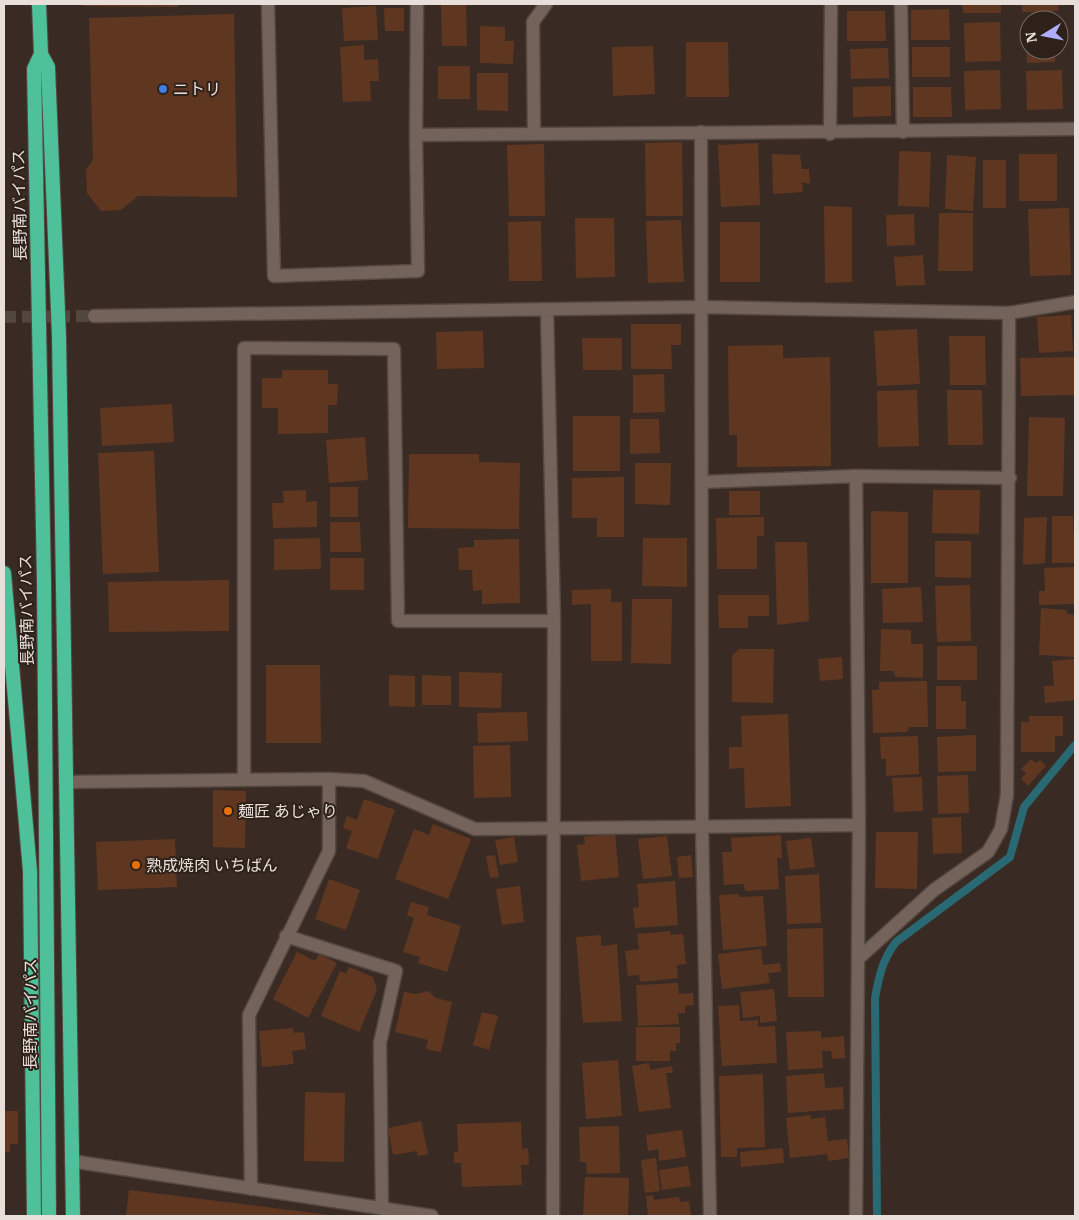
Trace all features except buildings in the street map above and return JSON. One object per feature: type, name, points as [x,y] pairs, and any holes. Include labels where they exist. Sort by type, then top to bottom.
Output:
[{"type":"highway","name":"長野南バイパス","points":[[39,4],[41,54],[34,69],[44,581],[49,1216]]},
{"type":"highway","points":[[41,54],[48,67],[59,336],[72,1216]]},
{"type":"highway","name":"長野南バイパス","points":[[4,573],[30,871],[34,1216]]},
{"type":"street","points":[[268,4],[274,276],[418,271],[417,4]]},
{"type":"street","points":[[534,134],[533,22],[546,4]]},
{"type":"street","points":[[830,134],[831,4]]},
{"type":"street","points":[[901,4],[902,132]]},
{"type":"street","points":[[416,135],[701,132],[830,134],[1075,129]]},
{"type":"street","points":[[701,132],[702,826],[710,1216]]},
{"type":"street","points":[[94,316],[547,311],[701,307],[1009,313],[1075,302]]},
{"type":"street","points":[[547,311],[554,621],[553,1216]]},
{"type":"street","points":[[858,958],[934,890],[988,852],[1002,829],[1006,794],[1010,478],[1009,313]]},
{"type":"street","points":[[244,780],[244,348],[394,349],[398,621],[554,621]]},
{"type":"street","points":[[703,482],[856,476],[1010,478]]},
{"type":"street","points":[[856,476],[859,825],[856,1216]]},
{"type":"street","points":[[65,782],[329,779],[364,782],[475,829],[859,825]]},
{"type":"street","points":[[251,1189],[249,1015],[329,851],[329,779]]},
{"type":"street","points":[[286,936],[396,971],[380,1043],[382,1209]]},
{"type":"street","points":[[72,1161],[432,1216]]},
{"type":"waterway","points":[[877,1216],[875,998],[884,962],[896,942],[1010,857],[1024,807],[1075,745]]},
{"type":"tunnel","points":[[4,317],[94,316]]},
{"type":"place","name":"ニトリ","points":[[163,89]]},
{"type":"place","name":"麺匠 あじゃり","points":[[228,811]]},
{"type":"place","name":"熟成焼肉 いちばん","points":[[136,865]]}]
